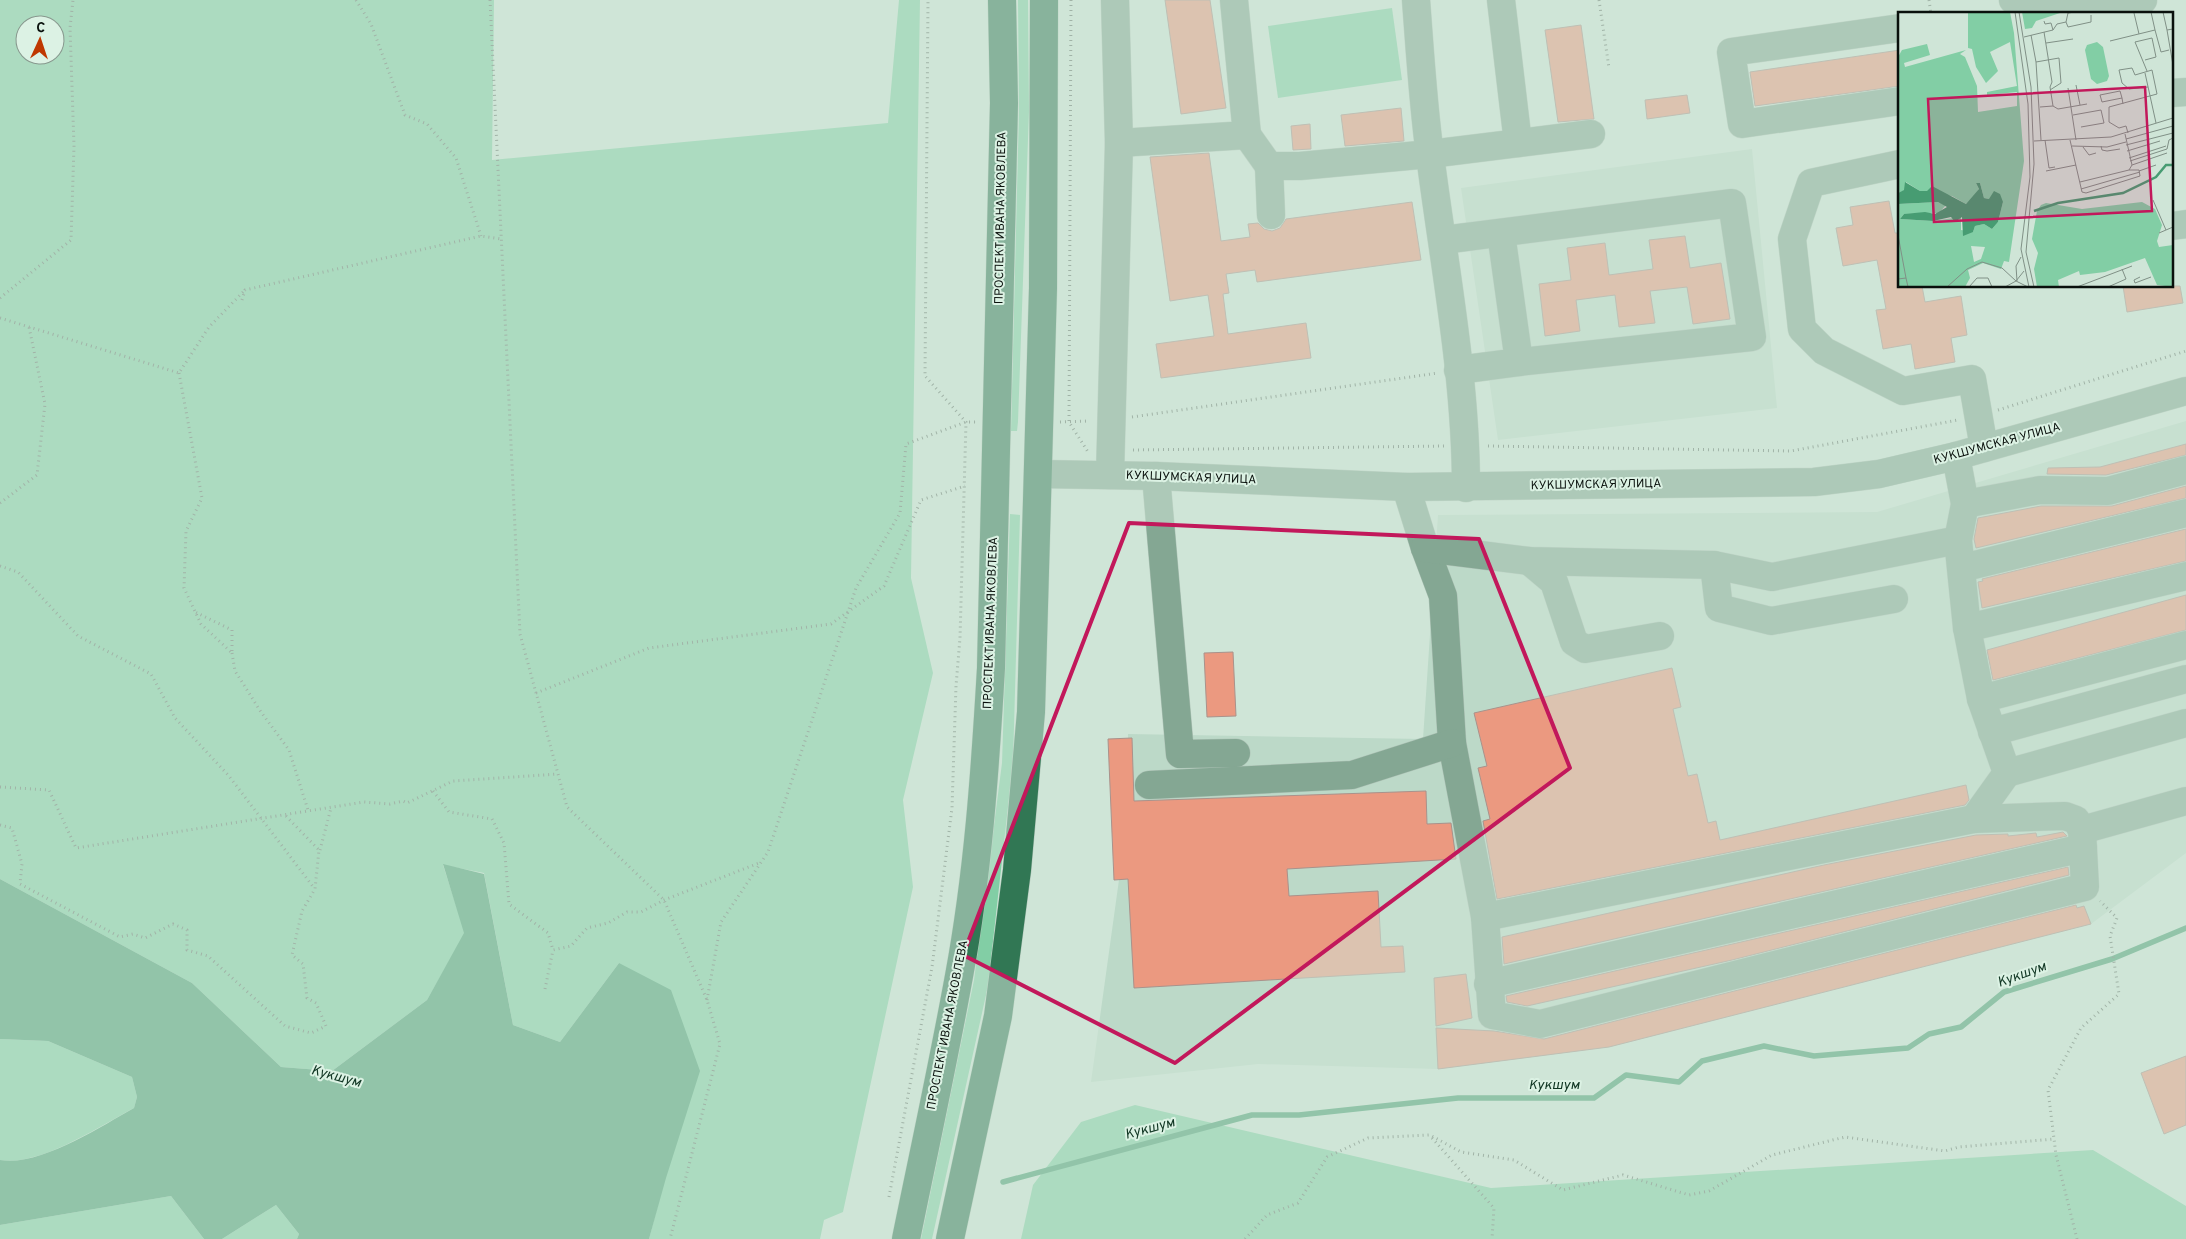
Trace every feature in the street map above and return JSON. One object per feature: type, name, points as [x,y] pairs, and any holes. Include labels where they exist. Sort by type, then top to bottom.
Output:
[{"type":"main road","name":"ПРОСПЕКТ ИВАНА ЯКОВЛЕВА","points":[[906,1239],[960,974],[978,838],[986,757],[991,668],[1004,103],[1002,0]]},
{"type":"main road","points":[[950,1239],[998,1016],[1017,870],[1031,712],[1043,278],[1044,0]]},
{"type":"main road","name":"КУКШУМСКАЯ УЛИЦА","points":[[995,473],[1039,474]]},
{"type":"street","points":[[1111,463],[1119,143],[1115,0]]},
{"type":"street","points":[[1234,0],[1247,135],[1269,166],[1271,215]]},
{"type":"street","points":[[1416,0],[1430,154],[1443,240],[1458,370],[1465,446],[1466,488]]},
{"type":"street","points":[[1500,0],[1518,143]]},
{"type":"street","points":[[2013,0],[2020,6],[2034,8],[2143,0]]},
{"type":"street","points":[[1898,28],[1732,52],[1742,124],[1898,101]]},
{"type":"street","points":[[1269,166],[1300,166],[1430,154],[1590,134]]},
{"type":"street","points":[[1119,143],[1247,135]]},
{"type":"street","points":[[1898,164],[1811,183],[1792,239],[1802,329],[1824,350],[1903,391],[1972,379],[1984,448]]},
{"type":"street","points":[[1443,240],[1732,203],[1752,337],[1458,370]]},
{"type":"street","points":[[1501,233],[1519,362]]},
{"type":"street","name":"КУКШУМСКАЯ УЛИЦА","points":[[1039,474],[1111,463],[1156,476],[1406,487],[1466,488],[1814,482],[1879,474],[1956,456],[2186,390]]},
{"type":"street","points":[[1956,456],[1965,504],[1958,540],[1967,628],[1981,699],[2007,773]]},
{"type":"street","points":[[1965,504],[2040,490],[2108,491],[2186,470]]},
{"type":"street","points":[[1156,476],[1180,754],[1236,753]]},
{"type":"street","points":[[1406,487],[1425,548],[1443,596],[1452,743],[1485,917],[1488,984],[1492,1016],[1540,1024],[2085,887],[2082,839],[2076,820],[2065,816],[1974,818],[1485,917]]},
{"type":"street","points":[[1962,568],[2186,513]]},
{"type":"street","points":[[1425,548],[1530,561],[1714,565],[1772,577],[1958,540]]},
{"type":"street","points":[[1530,561],[1554,582],[1574,642],[1585,649],[1660,636]]},
{"type":"street","points":[[1714,565],[1719,608],[1771,621],[1894,600]]},
{"type":"street","points":[[1967,628],[2186,576]]},
{"type":"street","points":[[1981,699],[2186,645]]},
{"type":"street","points":[[1992,732],[2186,679]]},
{"type":"street","points":[[1974,818],[2007,773],[2186,723]]},
{"type":"street","points":[[1149,785],[1352,774],[1452,743]]},
{"type":"street","points":[[1488,984],[2082,839],[2186,800]]},
{"type":"path","points":[[0,298],[71,240],[74,146],[70,28],[73,0]]},
{"type":"path","points":[[356,0],[371,24],[405,115],[427,124],[456,158],[481,236]]},
{"type":"path","points":[[490,0],[520,634],[567,808],[664,900],[707,1000],[720,1044],[670,1239]]},
{"type":"path","points":[[889,1200],[932,967],[952,808],[965,486],[966,422],[926,376],[928,0]]},
{"type":"path","points":[[1071,0],[1070,422],[1088,452],[1111,463],[1465,446],[1791,451],[1978,416],[2186,351]]},
{"type":"path","points":[[1599,0],[1609,68]]},
{"type":"path","points":[[232,653],[201,624],[184,588],[186,532],[202,498],[178,373],[209,327],[245,290],[481,236],[501,239]]},
{"type":"path","points":[[242,300],[245,290]]},
{"type":"path","points":[[0,318],[178,373]]},
{"type":"path","points":[[0,503],[37,475],[45,404],[29,327]]},
{"type":"path","points":[[1070,422],[1111,420],[1458,370]]},
{"type":"path","points":[[707,1000],[721,922],[768,852],[856,588],[900,513],[906,444],[966,422]]},
{"type":"path","points":[[536,693],[650,648],[831,624],[884,586],[921,500],[965,486]]},
{"type":"path","points":[[0,566],[18,572],[78,636],[151,674],[175,718],[229,776],[315,889]]},
{"type":"path","points":[[195,612],[232,630],[232,653],[235,671],[261,712],[289,750],[308,810]]},
{"type":"path","points":[[0,787],[49,790],[76,848],[364,802],[390,804],[403,801],[407,803],[454,781],[558,774]]},
{"type":"path","points":[[433,791],[448,812],[492,819],[504,843],[509,904],[548,933],[553,950],[545,989]]},
{"type":"path","points":[[0,825],[12,828],[22,864],[20,884],[120,937],[133,934],[145,938],[173,924],[187,930],[187,950],[208,956],[285,1026],[311,1033],[326,1026],[316,1003],[308,998],[303,964],[292,955],[302,911],[315,889],[319,850],[331,807]]},
{"type":"path","points":[[284,814],[319,850]]},
{"type":"path","points":[[553,950],[571,946],[587,928],[608,923],[627,912],[641,912],[664,900],[761,862]]},
{"type":"path","points":[[2077,1239],[2056,1155],[2048,1090],[2081,1028],[2119,994],[2110,936],[2117,918],[2085,887]]},
{"type":"path","points":[[1245,1239],[1267,1215],[1298,1203],[1327,1157],[1368,1138],[1430,1135],[1461,1152],[1514,1160],[1563,1190],[1624,1175],[1689,1194],[1709,1191],[1772,1155],[1845,1137],[1945,1151],[1959,1147],[2054,1139]]},
{"type":"path","points":[[1430,1135],[1494,1208],[1492,1239]]},
{"type":"highlighted area","points":[[1129,523],[1479,539],[1570,768],[1175,1063],[963,955]]},
{"type":"shaded area","points":[[0,0],[494,0],[492,160],[888,123],[899,0],[920,0],[911,578],[933,673],[903,800],[913,887],[843,1212],[824,1220],[820,1239],[649,1239],[665,1178],[619,963],[560,1042],[513,1025],[484,873],[443,865],[465,933],[427,1000],[332,1071],[281,1067],[192,983],[0,879]]},
{"type":"shaded area","points":[[1018,0],[1028,0],[1029,111],[1018,422],[1017,431],[1011,431],[1019,110]]},
{"type":"shaded area","points":[[1392,8],[1402,80],[1278,98],[1268,26]]},
{"type":"shaded area","points":[[1752,149],[1777,408],[1498,440],[1461,188]]},
{"type":"shaded area","points":[[2186,421],[2186,853],[2091,924],[1609,1047],[1438,1069],[1258,1064],[1091,1082],[1127,822],[1128,734],[1423,739],[1438,515],[1877,512]]},
{"type":"shaded area","points":[[1010,514],[1020,515],[1013,762],[988,986],[932,1239],[921,1239],[974,980],[1002,763]]},
{"type":"shaded area","points":[[0,1039],[48,1041],[132,1077],[137,1097],[134,1108],[51,1151],[16,1161],[0,1160]]},
{"type":"shaded area","points":[[1135,1105],[1491,1188],[2093,1150],[2186,1206],[2186,1239],[1021,1239],[1033,1185],[1081,1122]]},
{"type":"shaded area","points":[[171,1196],[204,1239],[0,1239],[0,1225]]},
{"type":"shaded area","points":[[276,1205],[299,1234],[297,1239],[222,1239]]},
{"type":"water","points":[[443,864],[484,874],[513,1025],[560,1042],[619,963],[671,990],[700,1071],[649,1239],[297,1239],[299,1234],[276,1205],[222,1239],[204,1239],[171,1196],[0,1225],[0,1160],[16,1161],[33,1158],[69,1144],[134,1108],[137,1097],[132,1077],[48,1041],[0,1039],[0,879],[192,983],[281,1067],[332,1071],[427,1000],[464,933]]},
{"type":"building","points":[[1165,0],[1210,0],[1226,108],[1181,114]]},
{"type":"building","points":[[1581,25],[1594,119],[1558,122],[1545,30]]},
{"type":"building","points":[[1898,50],[1898,86],[1755,106],[1750,72]]},
{"type":"building","points":[[1687,95],[1690,113],[1647,119],[1645,100]]},
{"type":"building","points":[[1401,108],[1404,141],[1345,146],[1341,115]]},
{"type":"building","points":[[1310,124],[1311,149],[1293,150],[1291,126]]},
{"type":"building","points":[[1209,153],[1221,241],[1250,237],[1248,224],[1258,223],[1264,229],[1272,231],[1280,228],[1286,219],[1412,202],[1421,260],[1257,282],[1255,270],[1226,274],[1229,293],[1223,294],[1228,334],[1306,323],[1311,358],[1161,378],[1156,344],[1214,336],[1208,295],[1170,301],[1150,157]]},
{"type":"building","points":[[1889,201],[1895,233],[1898,233],[1898,288],[1922,288],[1925,302],[1961,296],[1967,335],[1951,338],[1955,362],[1915,369],[1911,344],[1883,349],[1876,310],[1886,309],[1877,260],[1843,266],[1836,228],[1853,225],[1850,207]]},
{"type":"building","points":[[1685,236],[1690,268],[1721,263],[1730,319],[1693,324],[1687,287],[1650,291],[1655,323],[1619,327],[1615,295],[1576,300],[1580,331],[1545,336],[1539,284],[1571,280],[1567,248],[1605,243],[1609,275],[1653,269],[1649,240]]},
{"type":"building","points":[[2174,286],[2180,286],[2183,303],[2127,312],[2123,288],[2174,288]]},
{"type":"building","points":[[2186,444],[2186,455],[2106,475],[2047,474],[2048,468],[2100,467]]},
{"type":"building","points":[[2186,486],[2186,498],[1976,548],[1974,539],[1978,518],[2041,506],[2112,506]]},
{"type":"building","points":[[2186,529],[2186,561],[1982,608],[1978,582],[1983,581],[1982,579]]},
{"type":"building","points":[[2186,595],[2186,630],[1993,680],[1987,650]]},
{"type":"building","points":[[1233,652],[1236,716],[1207,717],[1204,653]]},
{"type":"building","points":[[1672,668],[1681,707],[1673,709],[1688,776],[1697,774],[1708,823],[1716,821],[1720,840],[1966,785],[1969,800],[1965,805],[1497,899],[1483,821],[1490,819],[1478,768],[1487,766],[1474,713]]},
{"type":"building","points":[[1132,738],[1134,801],[1426,791],[1427,824],[1451,823],[1456,859],[1287,869],[1289,896],[1378,891],[1381,947],[1403,946],[1405,972],[1134,988],[1128,879],[1114,880],[1108,739]]},
{"type":"building","points":[[2063,832],[2067,836],[1504,964],[1502,937],[1824,865],[1976,835],[2008,834],[2008,836],[2036,833],[2037,837]]},
{"type":"building","points":[[2068,867],[2069,875],[1732,960],[1527,1006],[1507,1002],[1506,996]]},
{"type":"building","points":[[2076,905],[2077,908],[2084,906],[2091,924],[1609,1047],[1438,1069],[1436,1028],[1494,1031],[1544,1039]]},
{"type":"building","points":[[1466,974],[1472,1018],[1436,1026],[1434,978]]},
{"type":"building","points":[[2186,1056],[2186,1125],[2164,1134],[2141,1073]]},
{"type":"waterway","name":"Кукшум","points":[[1003,1182],[1252,1115],[1299,1115],[1458,1098],[1594,1098],[1626,1075],[1679,1082],[1702,1061],[1764,1046],[1814,1056],[1908,1048],[1929,1034],[1961,1027],[2004,992],[2112,959],[2186,928]]}]
